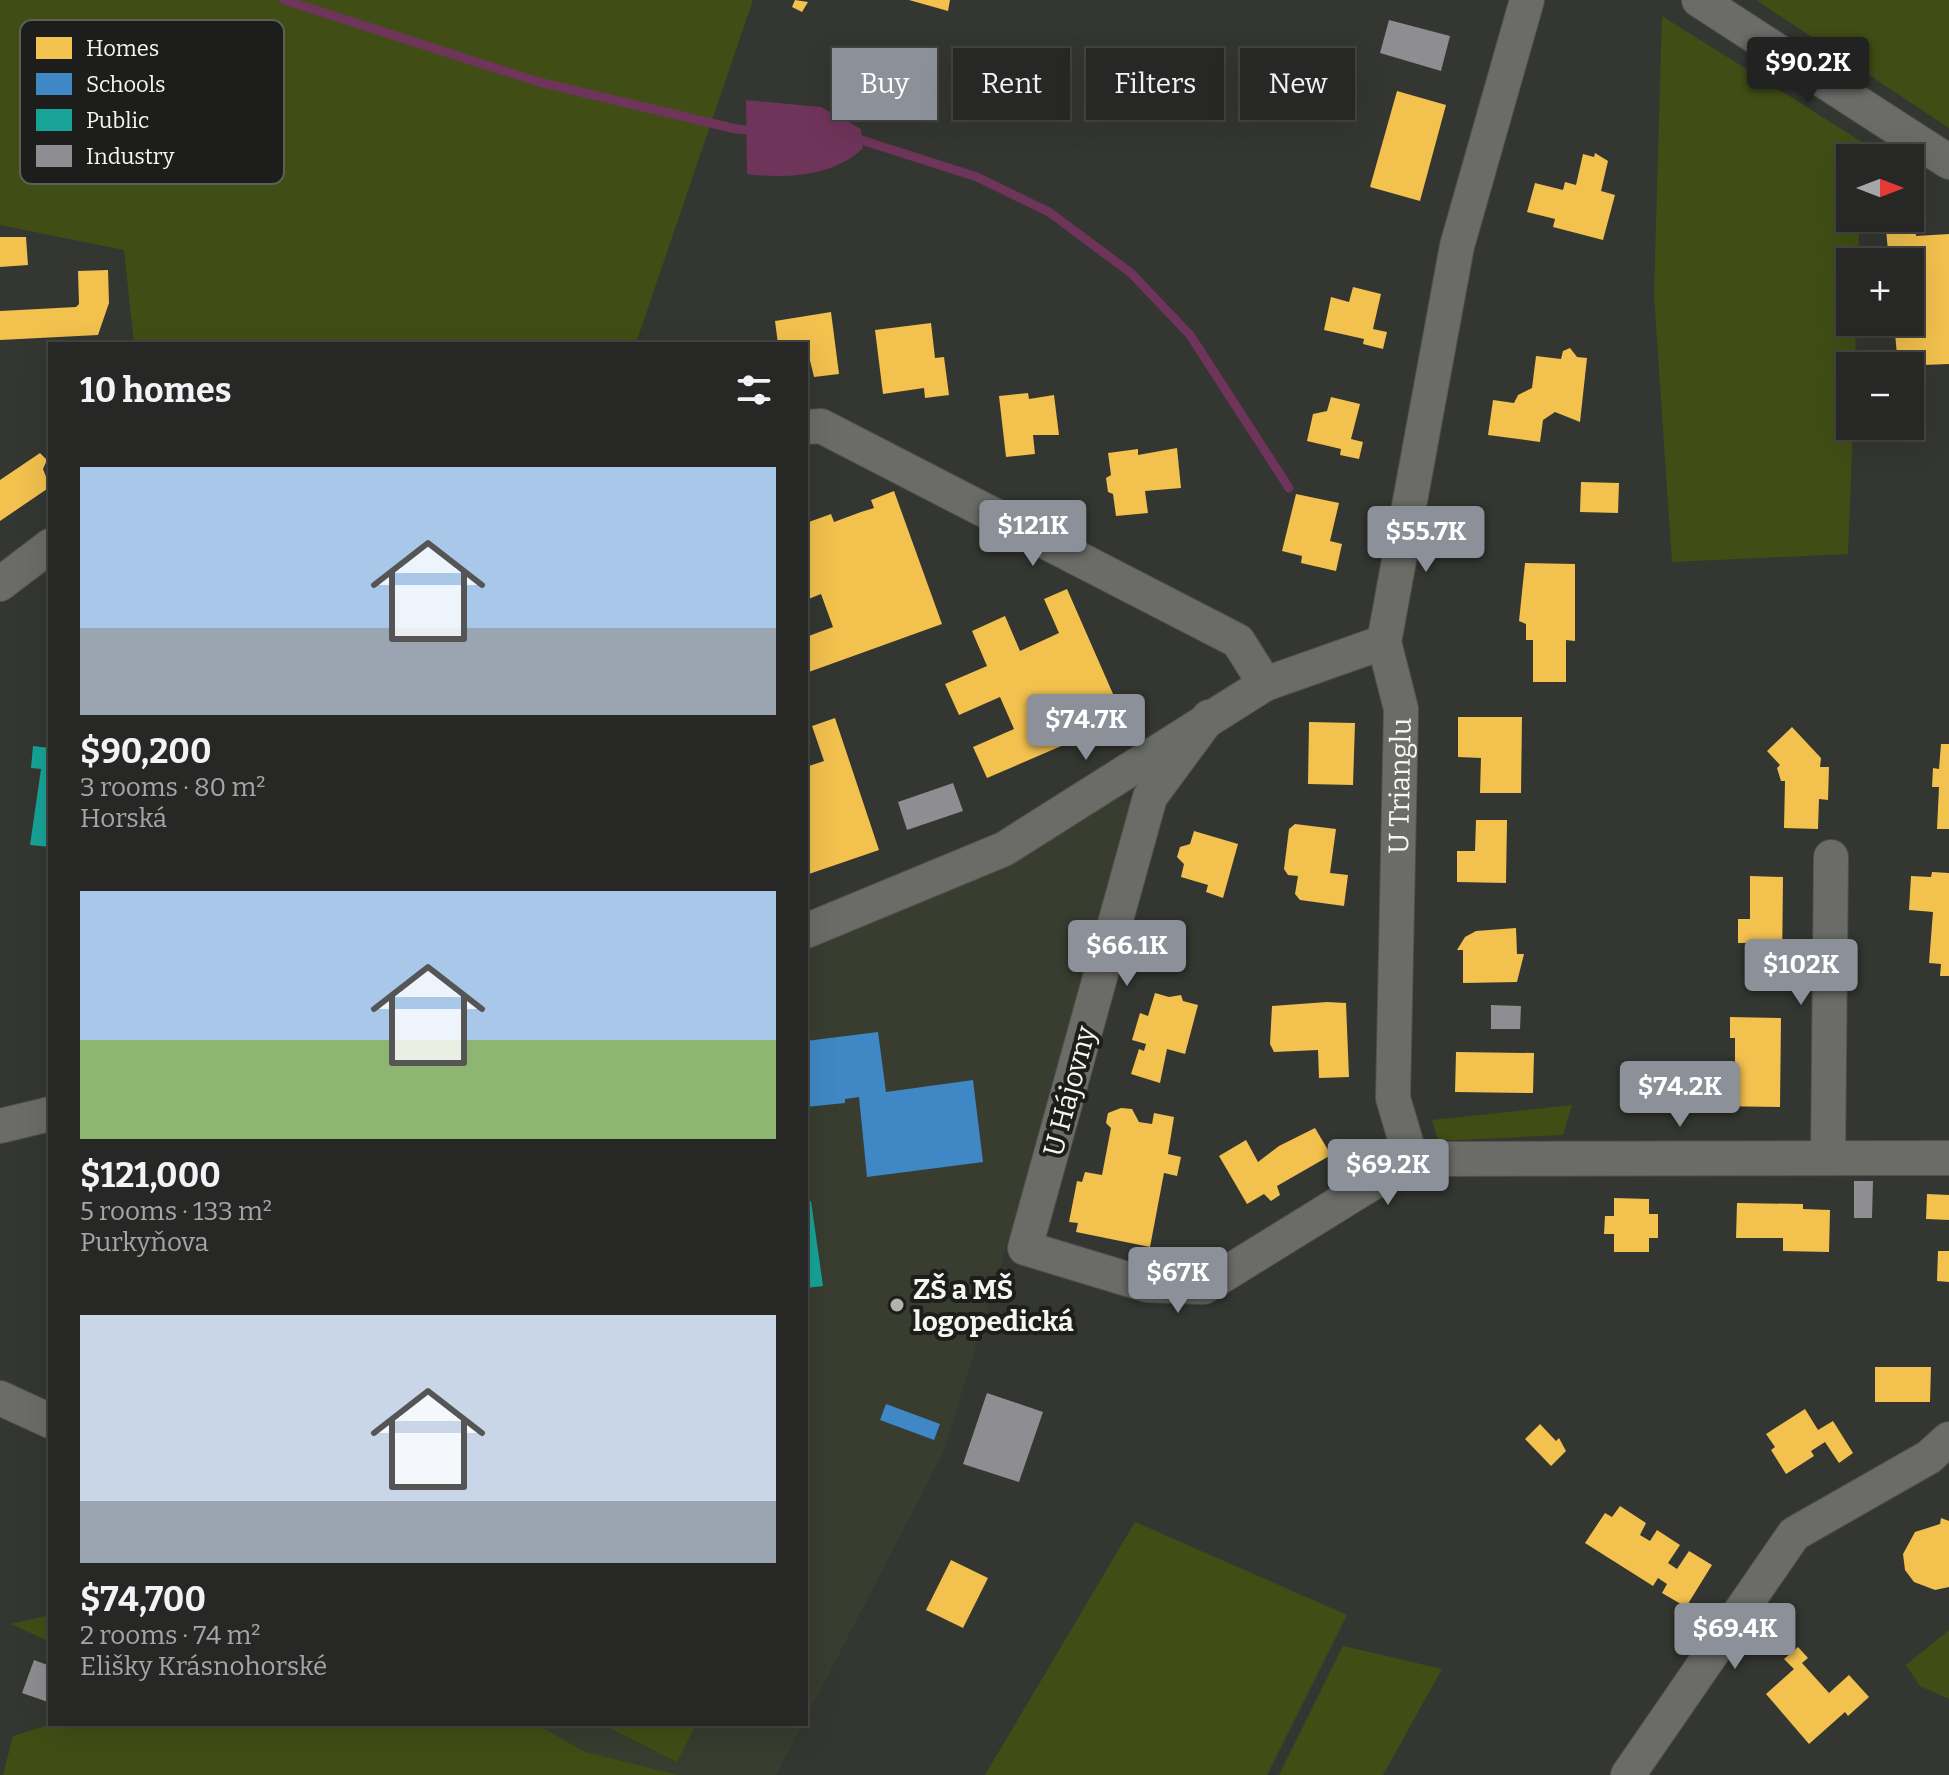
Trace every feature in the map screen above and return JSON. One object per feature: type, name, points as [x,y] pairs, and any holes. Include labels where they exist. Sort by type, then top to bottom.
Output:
[{"type":"street","name":"U Trianglu","points":[[1411,1159],[1393,1098],[1401,709],[1384,642],[1457,246],[1527,0]]},
{"type":"street","points":[[1699,0],[1949,162]]},
{"type":"street","points":[[808,427],[821,426],[1238,641],[1265,684]]},
{"type":"street","points":[[0,584],[48,548]]},
{"type":"street","points":[[808,930],[1004,849],[1265,684],[1384,642]]},
{"type":"street","name":"U Hájovny","points":[[1209,717],[1150,797],[1025,1248],[1147,1285],[1204,1287],[1411,1159]]},
{"type":"street","points":[[1828,1158],[1831,857]]},
{"type":"street","points":[[0,1126],[48,1114]]},
{"type":"street","points":[[1411,1159],[1949,1158]]},
{"type":"street","points":[[0,1398],[48,1420]]},
{"type":"street","points":[[1628,1775],[1794,1534],[1929,1457],[1949,1439]]},
{"type":"shaded area","points":[[746,100],[821,107],[832,113],[832,120],[845,120],[861,129],[863,148],[838,165],[793,175],[747,174]]},
{"type":"shaded area","name":"ZŠ a MŠ logopedická","points":[[1112,795],[1131,802],[1033,1159],[944,1451],[808,1714],[808,948],[993,869]]},
{"type":"shaded area","points":[[540,1726],[802,1726],[776,1775],[679,1775],[585,1752]]},
{"type":"green space","points":[[0,0],[753,0],[636,342],[134,342],[124,250],[0,225]]},
{"type":"green space","points":[[1756,0],[1949,0],[1949,128]]},
{"type":"green space","points":[[1662,16],[1862,142],[1836,144],[1836,232],[1859,232],[1859,248],[1836,248],[1836,336],[1856,336],[1855,352],[1836,352],[1836,440],[1852,440],[1848,554],[1672,562],[1654,295]]},
{"type":"green space","points":[[1572,1105],[1563,1135],[1438,1141],[1432,1120]]},
{"type":"green space","points":[[1135,1522],[1347,1615],[1267,1775],[985,1775]]},
{"type":"green space","points":[[48,1615],[48,1641],[11,1624]]},
{"type":"green space","points":[[1949,1630],[1949,1699],[1920,1686],[1906,1665]]},
{"type":"green space","points":[[1343,1646],[1442,1669],[1383,1775],[1279,1775]]},
{"type":"green space","points":[[48,1725],[540,1726],[585,1752],[679,1775],[3,1775],[13,1736]]},
{"type":"green space","points":[[606,1726],[695,1726],[677,1762]]},
{"type":"building: Homes","points":[[795,0],[808,2],[802,12],[792,7]]},
{"type":"building: Homes","points":[[909,0],[950,0],[948,11]]},
{"type":"building: Homes","points":[[1397,91],[1446,105],[1420,201],[1370,187]]},
{"type":"building: Homes","points":[[1595,153],[1608,161],[1601,191],[1615,195],[1603,240],[1553,227],[1555,219],[1527,212],[1535,183],[1563,190],[1565,182],[1576,185],[1583,154],[1594,157]]},
{"type":"building: Homes","points":[[1886,232],[1916,232],[1916,236],[1949,234],[1949,364],[1924,365],[1924,352],[1897,352],[1895,336],[1924,336],[1924,248],[1888,248]]},
{"type":"building: Homes","points":[[0,237],[26,237],[28,265],[0,267]]},
{"type":"building: Homes","points":[[108,270],[109,303],[98,335],[0,340],[0,311],[76,307],[79,304],[78,271]]},
{"type":"building: Homes","points":[[1353,287],[1381,294],[1373,329],[1387,332],[1383,349],[1363,344],[1364,339],[1324,330],[1331,297],[1349,302]]},
{"type":"building: Homes","points":[[831,312],[839,374],[814,377],[808,342],[778,342],[775,321]]},
{"type":"building: Homes","points":[[931,323],[935,358],[944,357],[949,395],[925,398],[924,388],[883,394],[875,330]]},
{"type":"building: Homes","points":[[1570,348],[1577,357],[1587,358],[1580,422],[1555,412],[1543,420],[1540,442],[1488,435],[1493,400],[1514,403],[1518,395],[1532,388],[1536,356],[1561,359],[1563,351]]},
{"type":"building: Homes","points":[[1028,393],[1029,399],[1054,395],[1059,435],[1033,435],[1035,454],[1006,457],[999,396]]},
{"type":"building: Homes","points":[[1331,397],[1360,404],[1351,439],[1363,442],[1359,459],[1340,455],[1341,449],[1307,441],[1313,414],[1327,411]]},
{"type":"building: Homes","points":[[1177,448],[1181,488],[1145,491],[1148,513],[1116,516],[1113,494],[1108,492],[1106,478],[1111,475],[1108,453],[1138,449],[1138,455]]},
{"type":"building: Homes","points":[[40,453],[47,460],[43,469],[48,488],[0,521],[0,480]]},
{"type":"building: Homes","points":[[1581,482],[1619,483],[1618,513],[1580,512]]},
{"type":"building: Homes","points":[[894,491],[942,624],[808,672],[808,636],[833,627],[821,594],[808,599],[808,522],[831,514],[834,522],[874,508],[871,500]]},
{"type":"building: Homes","points":[[1296,494],[1339,503],[1330,541],[1342,544],[1336,571],[1301,563],[1302,556],[1282,551]]},
{"type":"building: Homes","points":[[1525,563],[1575,564],[1575,641],[1566,640],[1566,682],[1533,682],[1533,640],[1526,640],[1526,624],[1519,621]]},
{"type":"building: Homes","points":[[1067,589],[1124,719],[987,778],[973,747],[1014,729],[1000,697],[959,715],[945,684],[987,666],[972,631],[1005,616],[1020,651],[1059,633],[1044,599]]},
{"type":"building: Homes","points":[[1458,717],[1522,717],[1521,793],[1480,793],[1481,758],[1458,757]]},
{"type":"building: Homes","points":[[835,718],[879,850],[808,874],[808,766],[824,761],[812,726]]},
{"type":"building: Homes","points":[[1309,722],[1355,723],[1353,785],[1308,784]]},
{"type":"building: Homes","points":[[1792,727],[1821,758],[1820,767],[1829,767],[1828,800],[1819,799],[1818,829],[1784,828],[1785,781],[1781,781],[1777,768],[1780,765],[1767,751]]},
{"type":"building: Homes","points":[[1941,744],[1949,744],[1949,829],[1937,829],[1939,787],[1932,787],[1933,768],[1939,769]]},
{"type":"building: Homes","points":[[1476,820],[1507,820],[1506,883],[1457,882],[1457,851],[1475,851]]},
{"type":"building: Homes","points":[[1295,824],[1336,829],[1330,873],[1348,875],[1344,906],[1300,900],[1295,894],[1298,876],[1288,875],[1284,869],[1289,829]]},
{"type":"building: Homes","points":[[1194,831],[1238,844],[1223,898],[1206,892],[1208,885],[1181,877],[1184,864],[1177,857],[1180,847],[1190,844]]},
{"type":"building: Homes","points":[[1932,872],[1949,873],[1949,976],[1940,976],[1941,964],[1929,963],[1933,912],[1909,910],[1911,876],[1931,877]]},
{"type":"building: Homes","points":[[1750,876],[1783,877],[1782,969],[1754,969],[1755,943],[1738,943],[1738,919],[1750,919]]},
{"type":"building: Homes","points":[[1516,928],[1517,954],[1524,954],[1517,982],[1463,983],[1463,950],[1457,950],[1465,937],[1476,931]]},
{"type":"building: Homes","points":[[1155,993],[1169,997],[1181,995],[1183,1001],[1198,1005],[1185,1054],[1167,1049],[1160,1083],[1131,1074],[1139,1049],[1144,1051],[1146,1044],[1132,1040],[1140,1013],[1148,1016]]},
{"type":"building: Homes","points":[[1346,1003],[1349,1077],[1319,1078],[1318,1050],[1274,1052],[1270,1044],[1272,1006]]},
{"type":"building: Homes","points":[[1730,1017],[1781,1018],[1780,1107],[1714,1106],[1715,1068],[1735,1068],[1735,1038],[1730,1038]]},
{"type":"building: Homes","points":[[1456,1052],[1534,1053],[1533,1093],[1455,1092]]},
{"type":"building: Homes","points":[[1657,1067],[1706,1068],[1706,1101],[1657,1100]]},
{"type":"building: Homes","points":[[1121,1108],[1132,1109],[1139,1122],[1152,1124],[1154,1113],[1174,1117],[1168,1154],[1181,1157],[1177,1176],[1164,1173],[1150,1247],[1076,1232],[1078,1223],[1069,1222],[1077,1181],[1082,1182],[1085,1172],[1102,1175],[1111,1128],[1106,1123],[1108,1113]]},
{"type":"building: Homes","points":[[1315,1128],[1331,1155],[1277,1186],[1280,1195],[1271,1201],[1264,1194],[1247,1204],[1219,1156],[1246,1140],[1258,1162],[1279,1146]]},
{"type":"building: Homes","points":[[1927,1194],[1949,1195],[1949,1220],[1926,1219]]},
{"type":"building: Homes","points":[[1614,1198],[1649,1199],[1649,1214],[1658,1214],[1658,1238],[1649,1238],[1649,1252],[1614,1252],[1614,1234],[1604,1234],[1605,1216],[1614,1216]]},
{"type":"building: Homes","points":[[1737,1203],[1803,1204],[1803,1209],[1830,1210],[1829,1252],[1783,1251],[1783,1238],[1736,1238]]},
{"type":"building: Homes","points":[[1938,1251],[1949,1251],[1949,1282],[1937,1281]]},
{"type":"building: Homes","points":[[1875,1367],[1931,1367],[1930,1402],[1875,1402]]},
{"type":"building: Homes","points":[[1805,1409],[1818,1430],[1833,1421],[1853,1453],[1839,1463],[1825,1442],[1811,1451],[1814,1456],[1786,1474],[1771,1450],[1775,1447],[1766,1434]]},
{"type":"building: Homes","points":[[1540,1424],[1556,1441],[1559,1438],[1566,1451],[1551,1466],[1525,1439]]},
{"type":"building: Homes","points":[[1620,1506],[1646,1523],[1640,1535],[1650,1541],[1657,1530],[1680,1545],[1668,1563],[1677,1569],[1689,1551],[1712,1565],[1686,1607],[1662,1593],[1667,1584],[1658,1578],[1653,1586],[1585,1543],[1605,1513],[1612,1517]]},
{"type":"building: Homes","points":[[1941,1518],[1949,1521],[1949,1587],[1935,1590],[1914,1582],[1905,1570],[1903,1554],[1915,1532],[1940,1524]]},
{"type":"building: Homes","points":[[951,1560],[988,1578],[963,1628],[926,1610]]},
{"type":"building: Homes","points":[[1798,1647],[1808,1658],[1802,1663],[1829,1693],[1849,1675],[1869,1697],[1848,1716],[1845,1712],[1809,1744],[1766,1694],[1794,1669],[1784,1659]]},
{"type":"building: Schools","points":[[878,1032],[886,1092],[973,1080],[983,1162],[867,1177],[859,1097],[845,1099],[845,1103],[808,1107],[808,1041]]},
{"type":"building: Schools","points":[[886,1404],[940,1424],[934,1440],[880,1420]]},
{"type":"building: Public","points":[[33,746],[48,748],[48,847],[30,845],[41,769],[31,768]]},
{"type":"building: Public","points":[[811,1201],[823,1286],[808,1288],[808,1202]]},
{"type":"building: Industry","points":[[1389,20],[1450,36],[1441,71],[1380,53]]},
{"type":"building: Industry","points":[[953,783],[963,811],[907,830],[898,802]]},
{"type":"building: Industry","points":[[1491,1005],[1521,1006],[1520,1029],[1491,1029]]},
{"type":"building: Industry","points":[[1854,1181],[1873,1181],[1872,1218],[1854,1218]]},
{"type":"building: Industry","points":[[987,1393],[1043,1412],[1019,1482],[963,1464]]},
{"type":"building: Industry","points":[[34,1660],[48,1665],[48,1702],[22,1693]]},
{"type":"waterway","points":[[284,0],[539,82],[736,129],[758,131]]},
{"type":"waterway","points":[[852,137],[977,177],[1049,212],[1131,273],[1190,335],[1289,488]]},
{"type":"place","name":"ZŠ a MŠ logopedická","points":[[897,1305]]}]
